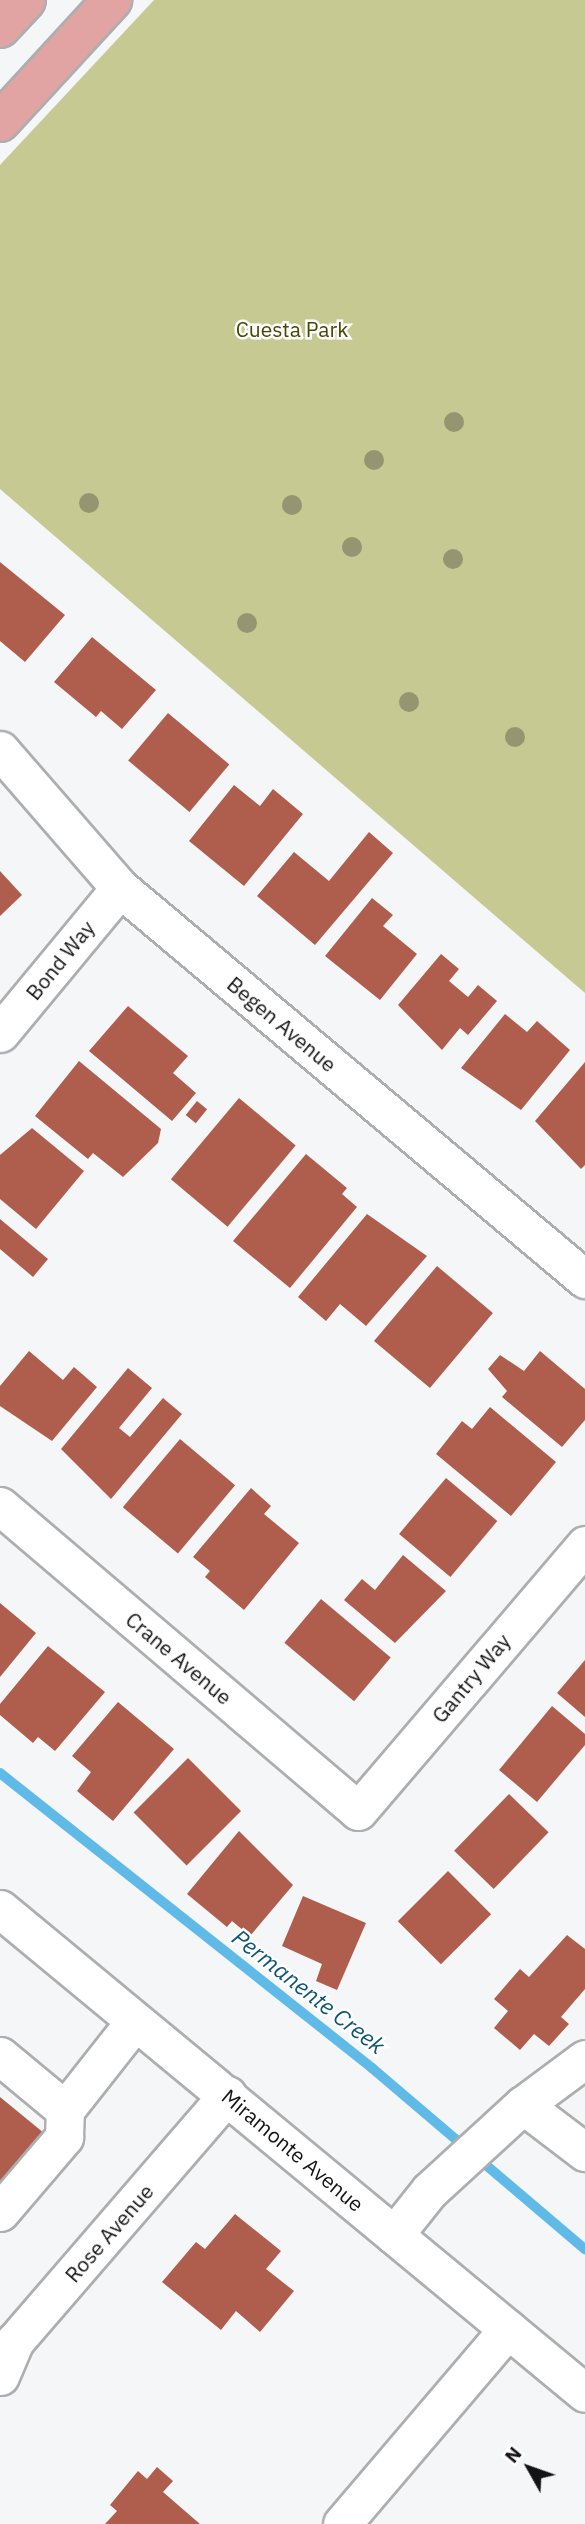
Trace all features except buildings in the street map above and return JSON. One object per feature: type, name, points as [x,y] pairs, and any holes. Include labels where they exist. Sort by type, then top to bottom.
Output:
[{"type":"main road","points":[[0,28],[26,0]]},
{"type":"main road","points":[[0,122],[112,0]]},
{"type":"street","name":"Begen Avenue","points":[[0,750],[120,888],[585,1279]]},
{"type":"street","name":"Bond Way","points":[[0,1033],[120,888]]},
{"type":"street","name":"Crane Avenue","points":[[0,1506],[358,1811]]},
{"type":"street","name":"Gantry Way","points":[[358,1811],[585,1545]]},
{"type":"street","name":"Miramonte Avenue","points":[[0,1909],[585,2393]]},
{"type":"street","points":[[0,2212],[64,2137],[65,2110],[135,2021]]},
{"type":"street","points":[[0,2056],[65,2110]]},
{"type":"street","points":[[394,2235],[429,2191],[523,2105],[585,2059]]},
{"type":"street","name":"Rose Avenue","points":[[0,2376],[15,2342],[227,2095]]},
{"type":"street","points":[[523,2105],[585,2152]]},
{"type":"street","points":[[342,2524],[508,2329]]},
{"type":"green space","name":"Cuesta Park","points":[[154,0],[585,0],[585,993],[0,489],[0,165]]},
{"type":"waterway","name":"Permanente Creek","points":[[0,1773],[372,2068],[585,2249]]}]
